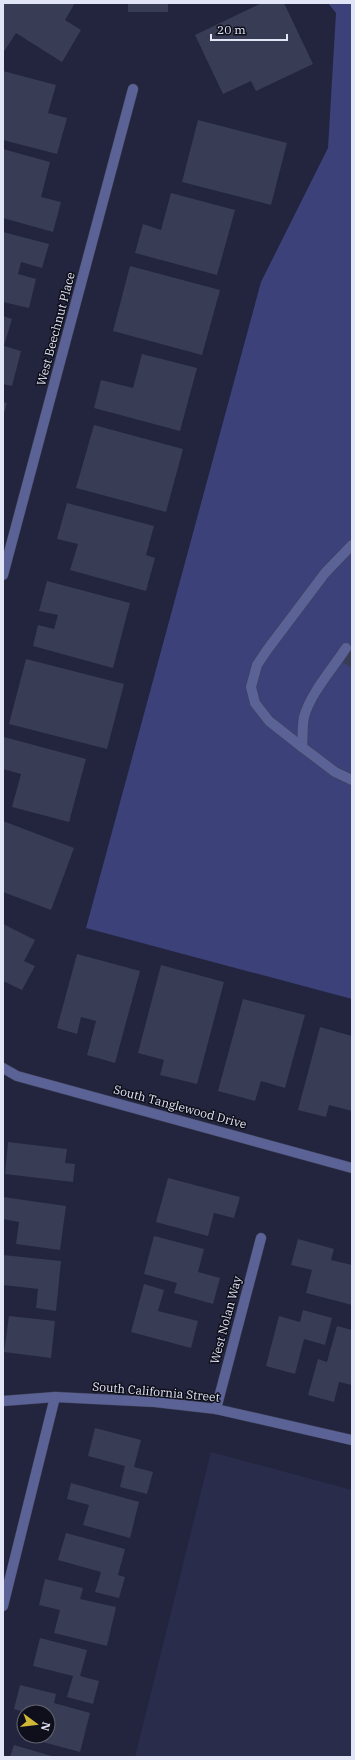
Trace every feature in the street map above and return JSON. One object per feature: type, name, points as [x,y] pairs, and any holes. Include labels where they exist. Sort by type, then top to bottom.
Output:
[{"type":"street","name":"West Beechnut Place","points":[[3,575],[133,88]]},
{"type":"street","points":[[352,545],[325,573],[267,650],[257,665],[251,687],[255,703],[269,721],[335,772],[352,780]]},
{"type":"street","points":[[302,748],[304,717],[316,691],[346,648]]},
{"type":"street","name":"South Tanglewood Drive","points":[[3,1068],[18,1076],[352,1168]]},
{"type":"street","name":"West Nolan Way","points":[[216,1409],[261,1238]]},
{"type":"street","points":[[3,1606],[56,1397]]},
{"type":"street","name":"South California Street","points":[[3,1401],[56,1397],[155,1402],[216,1409],[352,1440]]},
{"type":"shaded area","points":[[328,3],[352,3],[352,999],[86,928],[261,282],[328,148],[336,13]]},
{"type":"shaded area","points":[[211,1452],[352,1490],[352,1757],[135,1757]]},
{"type":"building","points":[[3,3],[75,3],[65,20],[81,30],[62,62],[16,33],[3,53]]},
{"type":"building","points":[[128,3],[168,3],[168,12],[128,12]]},
{"type":"building","points":[[262,3],[284,3],[313,64],[256,91],[251,81],[223,94],[195,35]]},
{"type":"building","points":[[3,71],[56,85],[48,113],[67,118],[57,154],[3,140]]},
{"type":"building","points":[[198,120],[287,143],[271,205],[182,182]]},
{"type":"building","points":[[3,149],[50,162],[41,197],[61,202],[53,232],[3,218]]},
{"type":"building","points":[[171,193],[235,210],[217,275],[135,253],[143,224],[161,230]]},
{"type":"building","points":[[3,232],[49,244],[42,268],[21,262],[18,274],[36,279],[29,308],[3,302]]},
{"type":"building","points":[[130,266],[220,290],[202,355],[113,331]]},
{"type":"building","points":[[3,316],[12,319],[4,346],[21,351],[12,386],[3,384]]},
{"type":"building","points":[[142,354],[197,368],[180,431],[94,408],[101,380],[133,388]]},
{"type":"building","points":[[3,402],[7,403],[3,417]]},
{"type":"building","points":[[94,425],[183,449],[166,512],[76,488]]},
{"type":"building","points":[[67,503],[154,526],[146,555],[155,558],[146,591],[70,570],[78,544],[57,539]]},
{"type":"building","points":[[47,581],[130,603],[113,668],[33,646],[38,625],[54,629],[58,615],[39,611]]},
{"type":"building","points":[[352,647],[352,668],[342,662]]},
{"type":"building","points":[[26,659],[124,684],[107,749],[9,724]]},
{"type":"building","points":[[4,737],[86,759],[69,822],[12,807],[21,774],[3,769]]},
{"type":"building","points":[[3,821],[74,848],[51,910],[3,892]]},
{"type":"building","points":[[3,924],[35,940],[24,961],[35,966],[22,990],[3,981]]},
{"type":"building","points":[[77,954],[140,971],[115,1063],[87,1055],[96,1021],[81,1017],[77,1034],[57,1028]]},
{"type":"building","points":[[161,965],[224,982],[197,1084],[160,1075],[164,1060],[138,1053]]},
{"type":"building","points":[[243,999],[305,1015],[285,1088],[261,1081],[255,1101],[218,1091]]},
{"type":"building","points":[[320,1027],[352,1036],[352,1111],[329,1105],[326,1117],[298,1110]]},
{"type":"building","points":[[8,1142],[67,1149],[65,1163],[75,1164],[73,1182],[5,1174]]},
{"type":"building","points":[[168,1178],[240,1197],[234,1218],[214,1213],[208,1236],[156,1222]]},
{"type":"building","points":[[3,1197],[66,1206],[60,1250],[16,1244],[19,1222],[3,1219]]},
{"type":"building","points":[[154,1236],[204,1249],[198,1272],[220,1278],[213,1304],[174,1293],[177,1283],[144,1274]]},
{"type":"building","points":[[298,1239],[334,1249],[331,1260],[352,1265],[352,1305],[306,1293],[312,1270],[291,1265]]},
{"type":"building","points":[[3,1255],[61,1261],[56,1311],[36,1308],[38,1289],[3,1285]]},
{"type":"building","points":[[144,1284],[164,1290],[158,1311],[198,1321],[191,1348],[131,1332]]},
{"type":"building","points":[[303,1310],[332,1318],[325,1345],[304,1339],[295,1374],[266,1366],[279,1316],[300,1322]]},
{"type":"building","points":[[9,1316],[55,1321],[51,1358],[4,1352]]},
{"type":"building","points":[[337,1326],[352,1330],[352,1385],[339,1382],[334,1402],[308,1395],[318,1359],[327,1362]]},
{"type":"building","points":[[95,1428],[141,1440],[134,1467],[153,1472],[147,1494],[120,1487],[125,1466],[88,1456]]},
{"type":"building","points":[[71,1483],[139,1502],[130,1538],[83,1525],[89,1505],[67,1499]]},
{"type":"building","points":[[66,1533],[125,1549],[118,1575],[125,1577],[119,1598],[95,1592],[101,1572],[58,1560]]},
{"type":"building","points":[[45,1579],[83,1588],[80,1599],[116,1607],[107,1646],[54,1633],[60,1610],[39,1605]]},
{"type":"building","points":[[40,1638],[87,1650],[80,1676],[99,1681],[93,1704],[67,1697],[73,1676],[33,1666]]},
{"type":"building","points":[[20,1685],[56,1694],[54,1703],[90,1713],[80,1752],[50,1744],[56,1744],[56,1704],[16,1704],[16,1710],[14,1709]]},
{"type":"building","points":[[14,1745],[55,1757],[10,1757]]}]
